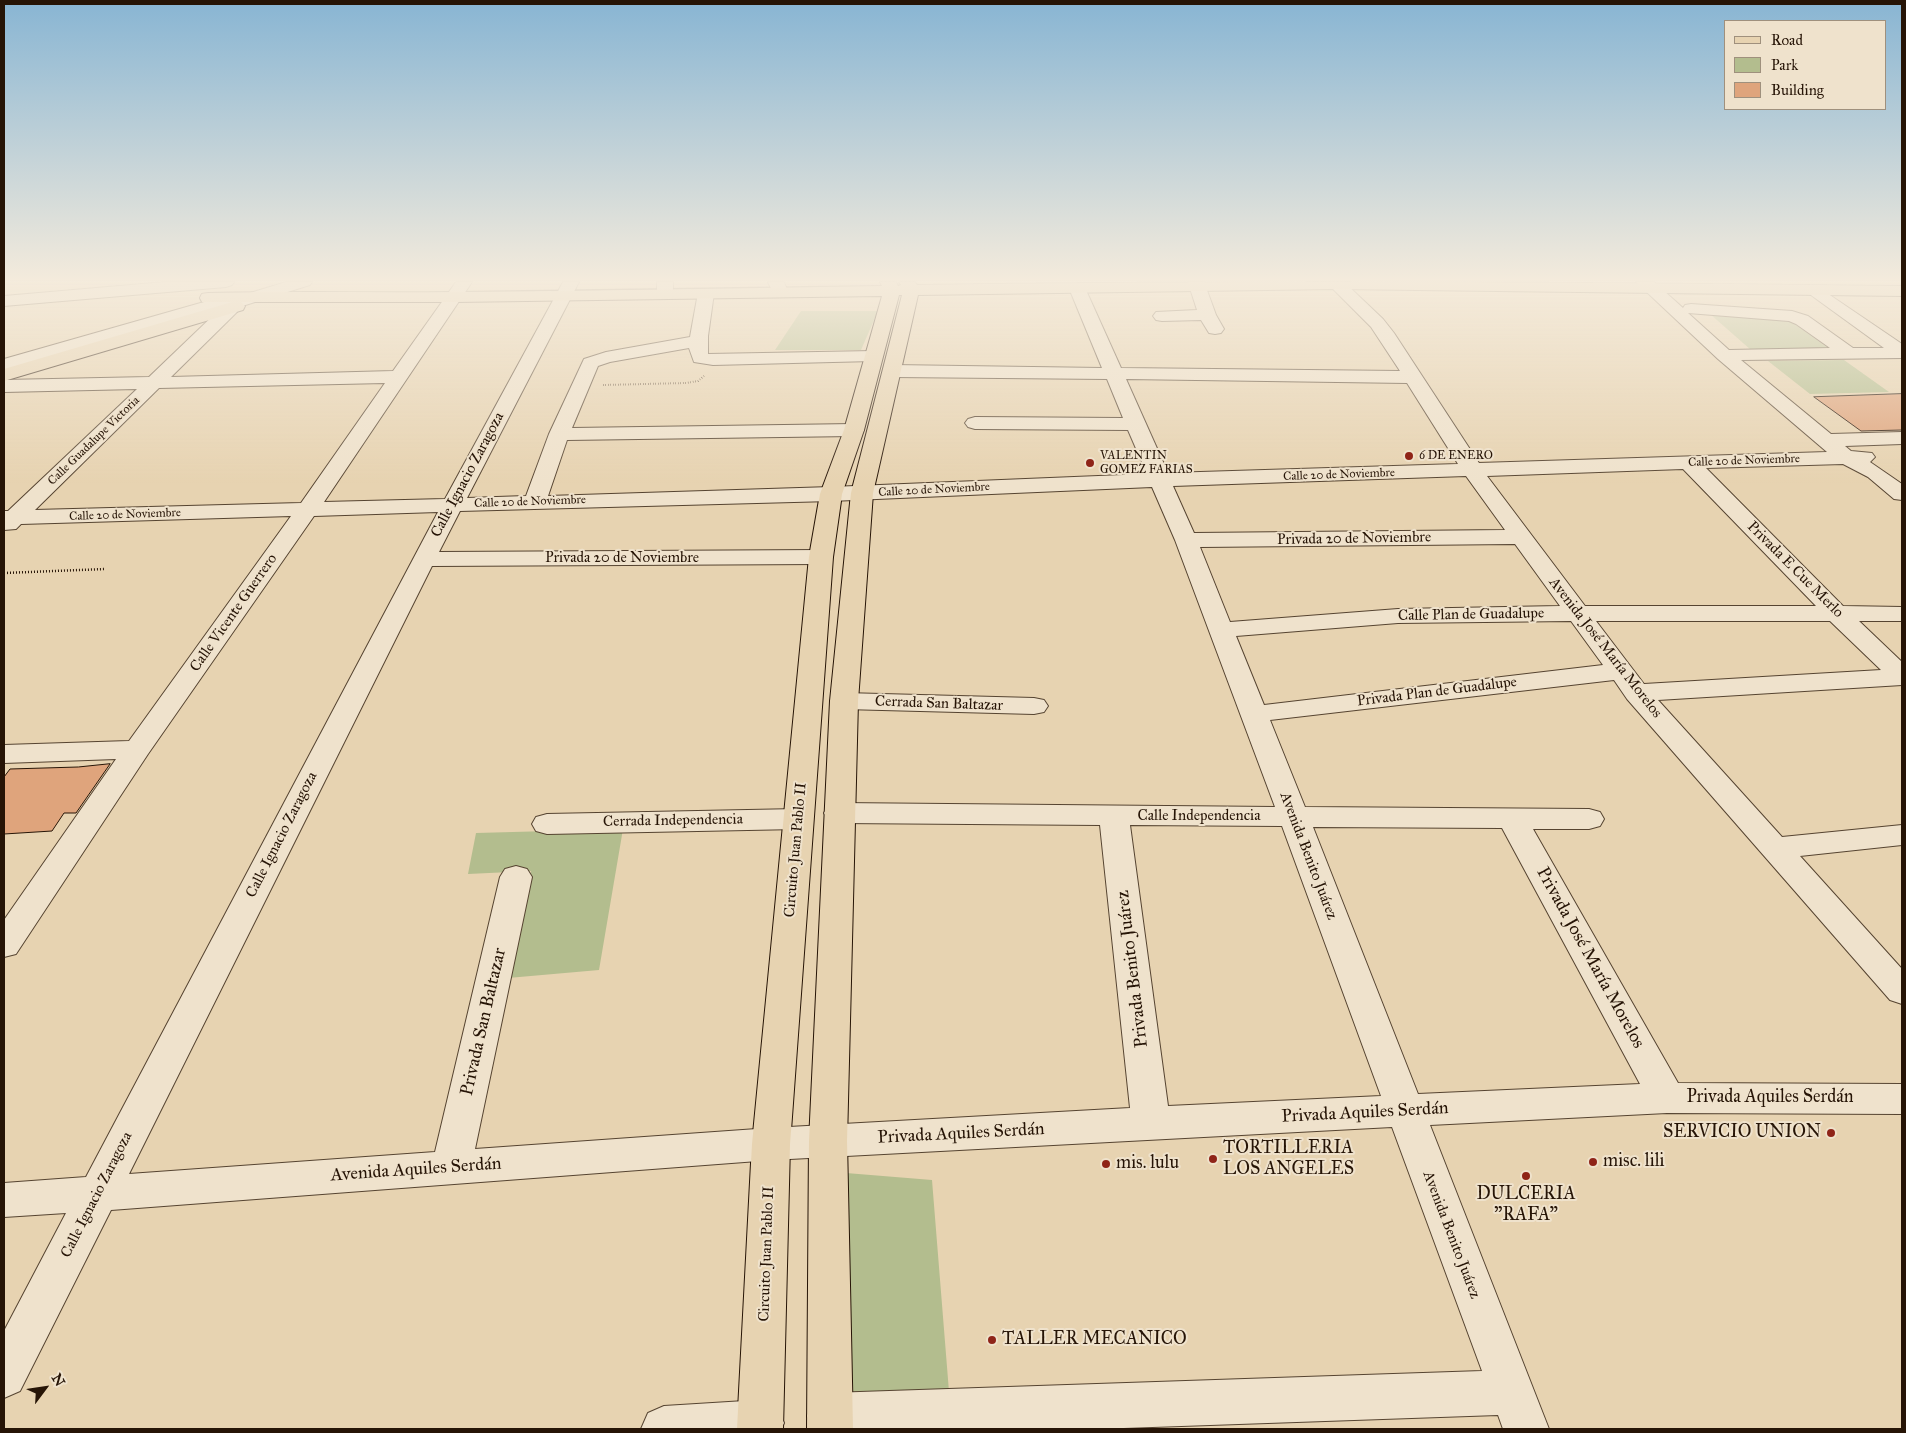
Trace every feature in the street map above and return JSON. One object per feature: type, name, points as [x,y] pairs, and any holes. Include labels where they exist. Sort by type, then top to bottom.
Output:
[{"type":"main road","points":[[4,357],[37,349]]},
{"type":"main road","points":[[4,375],[84,349]]},
{"type":"main road","name":"Circuito Juan Pablo II","points":[[830,1423],[828,1141],[844,701],[862,493],[886,349]]},
{"type":"main road","name":"Circuito Juan Pablo II","points":[[760,1426],[771,1144],[821,556],[831,494],[854,430],[883,364]]},
{"type":"street","points":[[4,364],[59,349]]},
{"type":"street","points":[[4,370],[73,349]]},
{"type":"street","name":"Calle Guadalupe Victoria","points":[[7,522],[153,384],[184,349]]},
{"type":"street","name":"Calle Vicente Guerrero","points":[[4,945],[64,846],[137,749],[308,509],[417,349]]},
{"type":"street","name":"Calle Ignacio Zaragoza","points":[[4,1376],[424,559],[535,349]]},
{"type":"street","points":[[536,502],[559,434],[590,363],[596,359],[654,349]]},
{"type":"street","points":[[698,349],[698,355],[705,360],[883,364],[1113,373],[1414,376]]},
{"type":"street","name":"Avenida Benito Juárez","points":[[1103,349],[1137,424],[1158,480],[1186,540],[1293,815],[1518,1411]]},
{"type":"street","name":"Avenida José María Morelos","points":[[1395,349],[1414,376],[1473,471],[1637,693],[1902,991]]},
{"type":"street","points":[[1727,349],[1851,454],[1902,494]]},
{"type":"street","points":[[1727,349],[1732,354],[1902,353]]},
{"type":"street","points":[[1842,349],[1848,353]]},
{"type":"street","points":[[4,386],[397,377]]},
{"type":"street","points":[[975,423],[1137,424]]},
{"type":"street","points":[[559,434],[854,430]]},
{"type":"street","name":"Calle 20 de Noviembre","points":[[7,522],[308,509],[862,493],[1158,480],[1689,463],[1851,454],[1902,438]]},
{"type":"street","name":"Privada E Cue Merlo","points":[[1689,463],[1838,615],[1902,676]]},
{"type":"street","name":"Privada 20 de Noviembre","points":[[1186,540],[1521,537]]},
{"type":"street","name":"Privada 20 de Noviembre","points":[[424,559],[821,556]]},
{"type":"street","name":"Calle Plan de Guadalupe","points":[[1220,630],[1398,616],[1577,613],[1902,614]]},
{"type":"street","name":"Privada Plan de Guadalupe","points":[[1253,714],[1620,671]]},
{"type":"street","points":[[1637,693],[1902,676]]},
{"type":"street","name":"Cerrada San Baltazar","points":[[844,701],[1034,706]]},
{"type":"street","points":[[4,754],[137,749]]},
{"type":"street","name":"Calle Independencia","points":[[839,813],[1114,816],[1293,815],[1589,819]]},
{"type":"street","name":"Privada Benito Juárez","points":[[1114,816],[1151,1123]]},
{"type":"street","name":"Privada José María Morelos","points":[[1512,818],[1667,1098]]},
{"type":"street","name":"Cerrada Independencia","points":[[547,824],[798,819]]},
{"type":"street","points":[[1775,848],[1902,835]]},
{"type":"street","name":"Privada San Baltazar","points":[[451,1168],[516,877]]},
{"type":"street","name":"Privada Aquiles Serdán","points":[[828,1141],[1667,1098],[1902,1099]]},
{"type":"street","name":"Avenida Aquiles Serdán","points":[[4,1200],[828,1141]]},
{"type":"street","points":[[830,1423],[1518,1411]]},
{"type":"street","points":[[664,1429],[760,1426]]},
{"type":"path","points":[[580,386],[698,381]]},
{"type":"path","points":[[4,572],[105,569]]},
{"type":"green space","points":[[776,349],[861,349],[861,350]]},
{"type":"green space","points":[[1750,349],[1830,349],[1751,350]]},
{"type":"green space","points":[[1844,360],[1889,392],[1810,394],[1768,361]]},
{"type":"green space","points":[[623,829],[599,970],[508,978],[531,871],[468,874],[476,833]]},
{"type":"green space","points":[[846,1173],[932,1180],[952,1429],[844,1429]]},
{"type":"building","points":[[1902,394],[1902,430],[1861,431],[1814,397]]},
{"type":"building","points":[[110,764],[76,813],[64,813],[52,831],[4,834],[4,777],[10,769]]},
{"type":"place","name":"6 DE ENERO","points":[[1409,456]]},
{"type":"place","name":"VALENTIN GOMEZ FARIAS","points":[[1090,463]]},
{"type":"place","name":"SERVICIO UNION","points":[[1831,1133]]},
{"type":"place","name":"TORTILLERIA LOS ANGELES","points":[[1213,1159]]},
{"type":"place","name":"misc. lili","points":[[1593,1162]]},
{"type":"place","name":"mis. lulu","points":[[1106,1164]]},
{"type":"place","name":"DULCERIA \"RAFA\"","points":[[1526,1176]]},
{"type":"place","name":"TALLER MECANICO","points":[[992,1340]]}]
